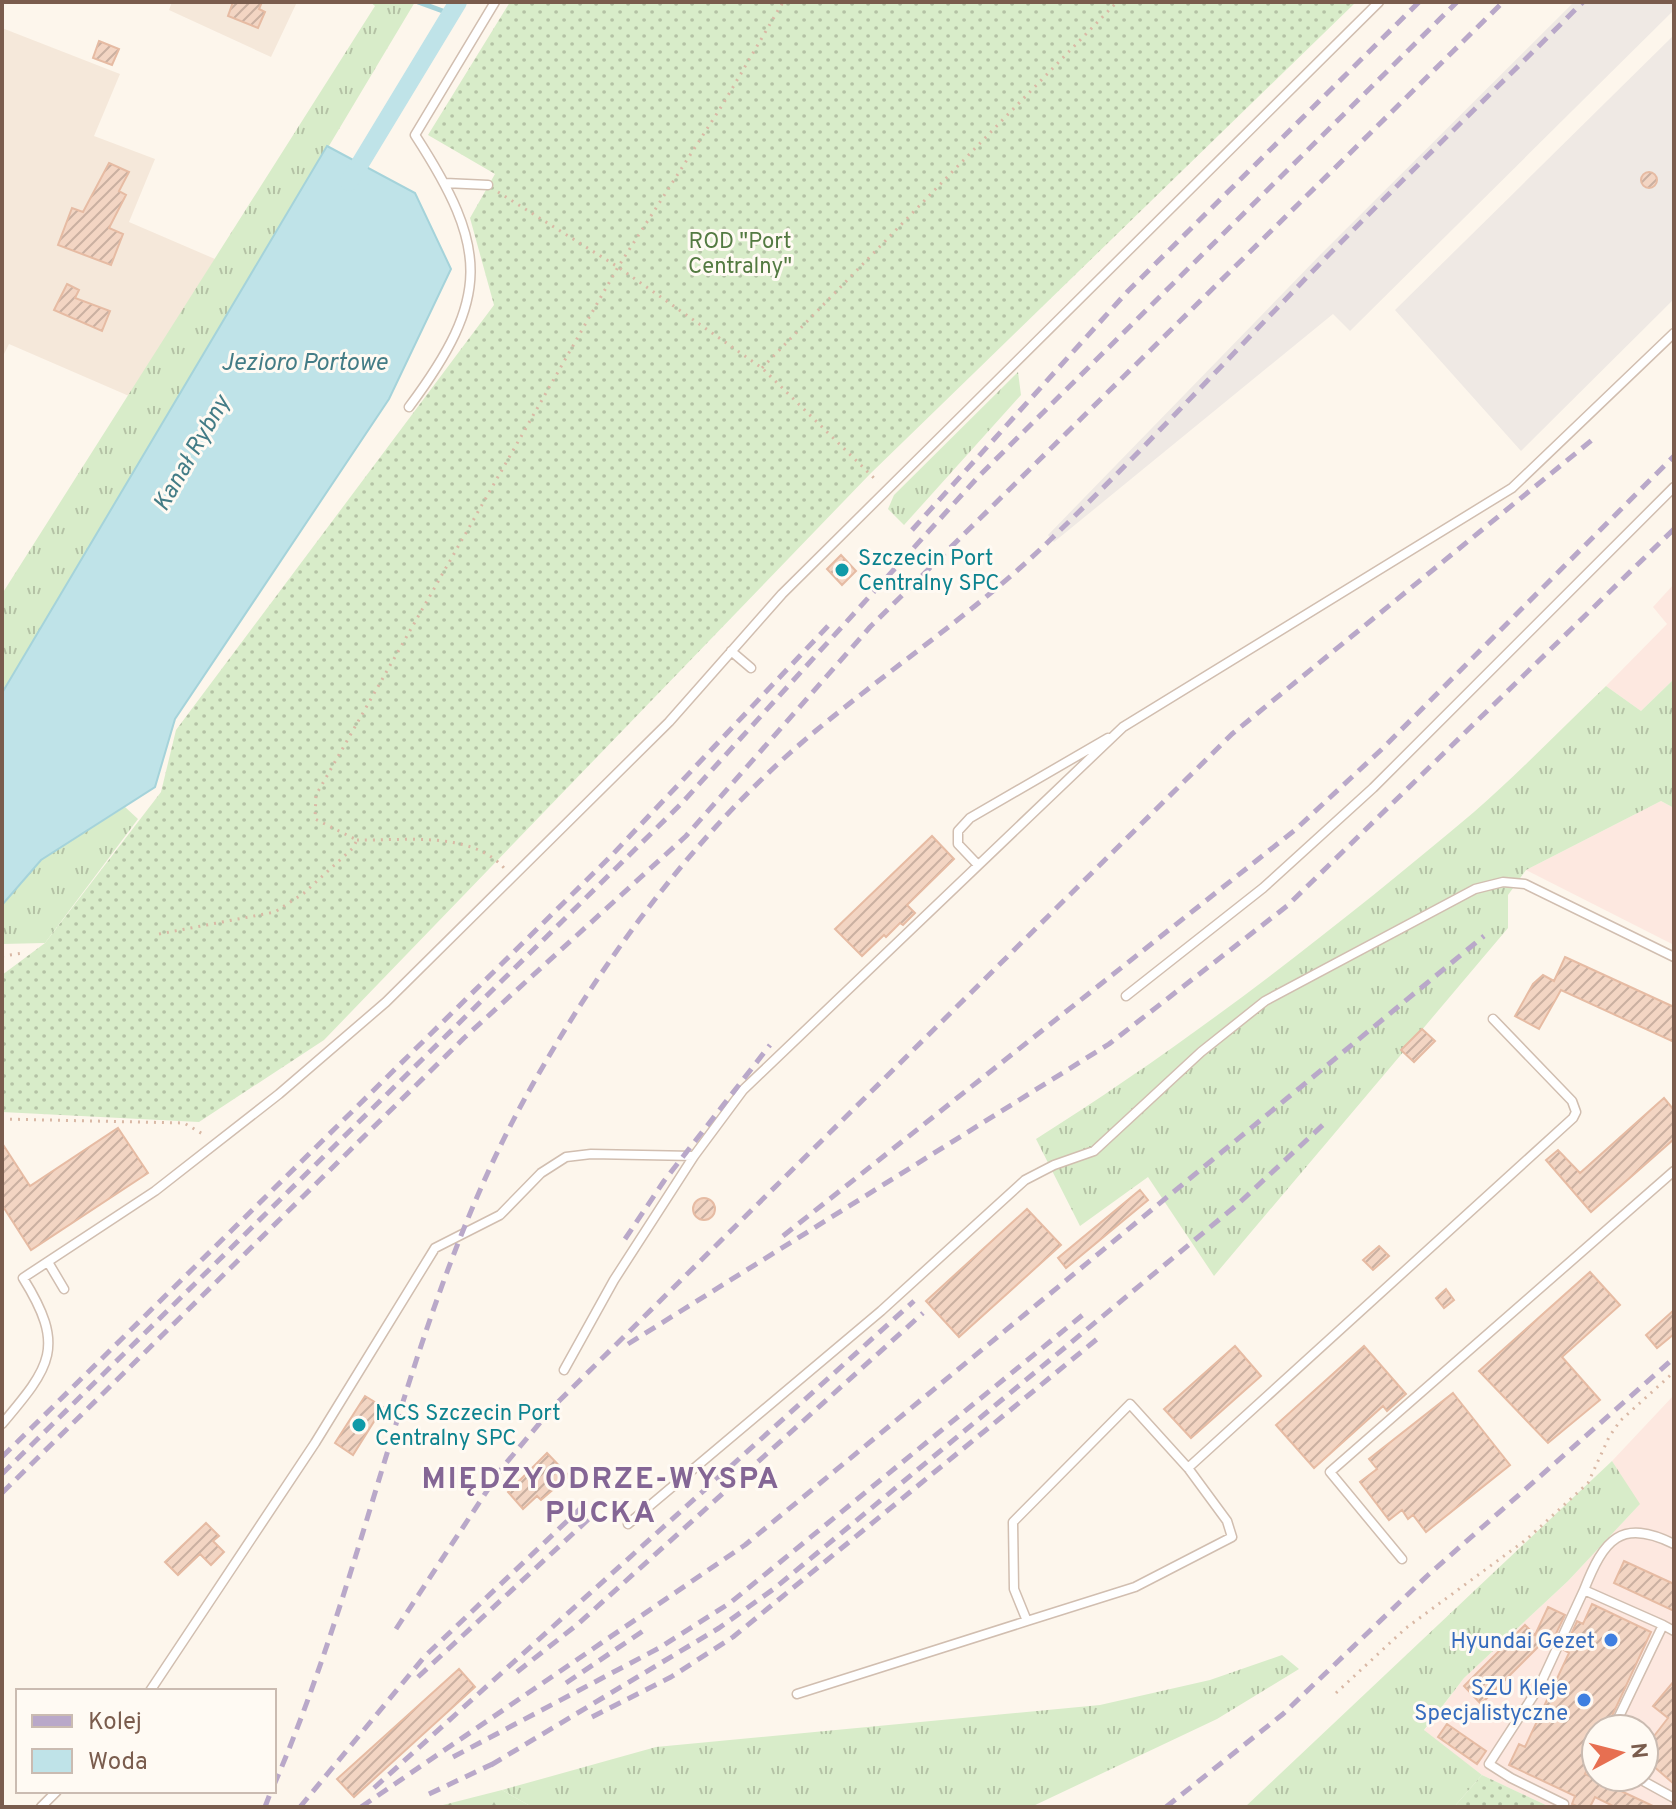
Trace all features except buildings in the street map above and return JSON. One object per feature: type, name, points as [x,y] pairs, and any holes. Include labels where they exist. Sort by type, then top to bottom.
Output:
[{"type":"lane","points":[[409,407],[452,341],[473,282],[470,246],[445,183],[415,135],[495,2]]},
{"type":"lane","points":[[2,1424],[46,1366],[49,1343],[46,1317],[23,1278],[155,1191],[386,1002],[669,722],[731,651],[865,510],[1379,2]]},
{"type":"lane","points":[[445,183],[488,185]]},
{"type":"lane","points":[[978,865],[958,844],[958,831],[970,818],[1083,749],[1115,734],[1512,488],[1674,333]]},
{"type":"lane","points":[[1126,996],[1263,888],[1351,809],[1674,487]]},
{"type":"lane","points":[[731,651],[751,668]]},
{"type":"lane","points":[[564,1370],[614,1280],[721,1118],[768,1064],[1115,734]]},
{"type":"lane","points":[[628,1524],[836,1351],[1025,1180],[1054,1165],[1094,1151],[1210,1044],[1284,990],[1475,889],[1503,882],[1535,888],[1674,957]]},
{"type":"lane","points":[[1188,1468],[1573,1118],[1576,1112],[1572,1101],[1493,1019]]},
{"type":"lane","points":[[151,1689],[315,1443],[435,1248],[500,1215],[541,1173],[566,1157],[591,1154],[694,1156]]},
{"type":"lane","points":[[1402,1559],[1330,1472],[1674,1171]]},
{"type":"lane","points":[[48,1262],[64,1289]]},
{"type":"lane","points":[[797,1694],[1135,1587],[1232,1537],[1227,1521],[1188,1468],[1130,1404],[1013,1522],[1014,1589],[1027,1621]]},
{"type":"lane","points":[[1564,1804],[1489,1764],[1539,1687],[1604,1551],[1623,1534],[1642,1531],[1674,1544]]},
{"type":"lane","points":[[1584,1590],[1674,1631]]},
{"type":"lane","points":[[1621,1713],[1663,1625]]},
{"type":"path","points":[[497,860],[461,843],[357,840],[315,819],[316,795],[618,267],[723,104],[783,2]]},
{"type":"path","points":[[762,368],[1117,2]]},
{"type":"path","points":[[488,185],[618,267],[762,368],[870,474]]},
{"type":"path","points":[[159,934],[275,912],[304,893],[353,848],[357,840]]},
{"type":"path","points":[[2,956],[24,953]]},
{"type":"path","points":[[2,1119],[184,1123],[216,1143]]},
{"type":"path","points":[[1336,1693],[1406,1628],[1527,1539],[1579,1492],[1593,1475],[1609,1437],[1620,1421],[1674,1372]]},
{"type":"shaded area","points":[[172,2],[297,2],[271,57],[169,10]]},
{"type":"shaded area","points":[[1574,2],[1674,2],[1674,10],[1350,331],[1333,314],[1054,542],[1048,535],[1321,254]]},
{"type":"shaded area","points":[[2,28],[120,74],[94,136],[155,159],[129,222],[215,259],[129,396],[9,344],[2,358]]},
{"type":"shaded area","points":[[1674,35],[1674,299],[1521,451],[1395,310]]},
{"type":"shaded area","points":[[1674,584],[1674,679],[1641,711],[1606,686],[1667,624],[1653,607]]},
{"type":"shaded area","points":[[1661,801],[1674,808],[1674,945],[1526,870]]},
{"type":"shaded area","points":[[1674,1395],[1674,1807],[1550,1807],[1482,1775],[1424,1731],[1464,1678],[1568,1581],[1639,1505],[1612,1461]]},
{"type":"green space","points":[[370,2],[415,2],[2,693],[2,594],[375,6]]},
{"type":"green space","name":"ROD \"Port Centralny\"","points":[[510,2],[1356,2],[870,474],[324,1040],[199,1122],[2,1112],[2,975],[45,943],[161,792],[176,730],[494,305],[470,218],[495,174],[428,135]]},
{"type":"green space","points":[[1018,372],[1021,395],[904,525],[888,509],[894,495]]},
{"type":"green space","points":[[1674,679],[1674,808],[1661,801],[1526,870],[1508,895],[1508,928],[1214,1276],[1148,1177],[1080,1226],[1036,1139],[1206,1024],[1369,899],[1491,797],[1606,686],[1641,711]]},
{"type":"green space","points":[[125,807],[138,819],[45,943],[2,944],[2,905],[41,860]]},
{"type":"green space","points":[[1612,1461],[1640,1504],[1568,1581],[1464,1678],[1424,1730],[1482,1775],[1454,1807],[1245,1807]]},
{"type":"green space","points":[[1282,1655],[1299,1669],[1217,1719],[1031,1807],[532,1807],[502,1790],[656,1747],[1100,1705],[1210,1680]]},
{"type":"green space","points":[[1482,1775],[1550,1807],[1454,1807]]},
{"type":"green space","points":[[502,1790],[532,1807],[439,1807],[443,1805]]},
{"type":"water","name":"Jezioro Portowe","points":[[327,146],[415,193],[451,269],[389,399],[175,719],[155,787],[41,860],[2,905],[2,693]]},
{"type":"waterway","points":[[418,2],[451,14]]},
{"type":"waterway","name":"Kanał Rybny","points":[[349,182],[458,2]]},
{"type":"railway","points":[[912,530],[1128,291],[1419,2]]},
{"type":"railway","points":[[2,1474],[681,804],[978,477],[1457,2]]},
{"type":"railway","points":[[2,1493],[464,1038],[686,836],[870,627],[1503,2]]},
{"type":"railway","points":[[276,1780],[339,1609],[423,1340],[491,1166],[560,1037],[649,906],[717,826],[791,752],[1017,571],[1047,543],[1343,240],[1583,2]]},
{"type":"railway","points":[[396,1629],[502,1468],[554,1406],[1232,734],[1592,440]]},
{"type":"railway","points":[[783,1236],[1295,830],[1382,749],[1674,456]]},
{"type":"railway","points":[[628,1344],[1109,1044],[1287,906],[1674,529]]},
{"type":"railway","points":[[2,1457],[612,855],[828,626]]},
{"type":"railway","points":[[361,1807],[745,1545],[1484,936]]},
{"type":"railway","points":[[625,1239],[664,1181],[770,1045]]},
{"type":"railway","points":[[491,1765],[719,1628],[775,1588],[1238,1204],[1326,1122]]},
{"type":"railway","points":[[374,1788],[914,1301]]},
{"type":"railway","points":[[517,1672],[578,1624],[923,1313]]},
{"type":"railway","points":[[453,1757],[659,1648],[730,1603],[1085,1313]]},
{"type":"railway","points":[[592,1717],[671,1677],[733,1637],[1102,1335]]},
{"type":"railway","points":[[1166,1807],[1283,1714],[1427,1576],[1674,1358]]},
{"type":"railway","points":[[300,1807],[425,1656],[584,1505]]},
{"type":"railway","points":[[418,1677],[592,1516]]},
{"type":"railway","points":[[566,1683],[646,1629]]},
{"type":"railway","points":[[429,1794],[501,1760]]},
{"type":"railway","points":[[265,1807],[270,1793]]},
{"type":"place","name":"Szczecin Port Centralny SPC","points":[[842,570]]},
{"type":"place","name":"MCS Szczecin Port Centralny SPC","points":[[359,1425]]},
{"type":"place","name":"Hyundai Gezet","points":[[1611,1640]]},
{"type":"place","name":"SZU Kleje Specjalistyczne","points":[[1584,1700]]},
{"type":"district","name":"MIĘDZYODRZE-WYSPA PUCKA","points":[[601,1495]]}]
